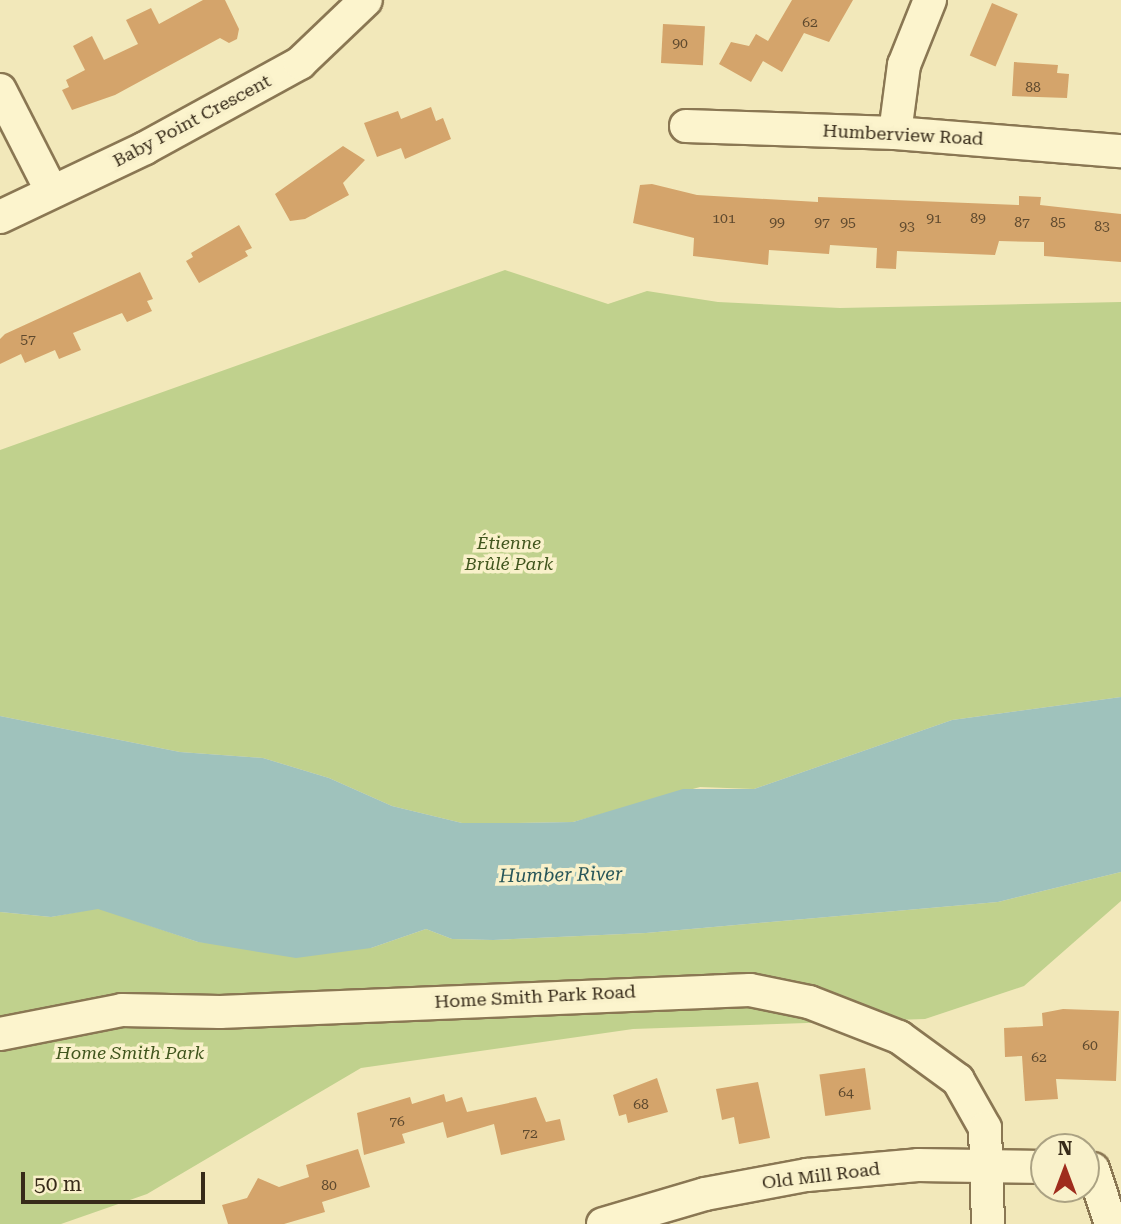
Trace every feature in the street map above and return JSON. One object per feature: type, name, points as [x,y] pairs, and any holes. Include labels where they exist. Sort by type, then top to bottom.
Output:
[{"type":"street","name":"Baby Point Crescent","points":[[0,217],[300,63],[366,0]]},
{"type":"street","points":[[895,133],[904,65],[930,0]]},
{"type":"street","points":[[0,90],[52,192]]},
{"type":"street","name":"Humberview Road","points":[[685,126],[895,133],[1121,151]]},
{"type":"street","name":"Home Smith Park Road","points":[[0,1034],[122,1010],[220,1012],[750,990],[809,1002],[899,1037],[958,1080],[979,1111],[990,1164],[988,1224]]},
{"type":"street","name":"Old Mill Road","points":[[603,1224],[705,1194],[807,1175],[990,1164],[1030,1166]]},
{"type":"street","points":[[1100,1170],[1111,1224]]},
{"type":"green space","name":"Étienne Brûlé Park","points":[[505,270],[608,304],[647,291],[718,302],[840,308],[1121,302],[1121,697],[952,720],[754,789],[700,787],[573,822],[516,823],[462,823],[392,806],[329,778],[263,758],[180,752],[0,716],[0,450]]},
{"type":"green space","name":"Home Smith Park","points":[[1121,872],[1121,901],[1024,986],[925,1019],[633,1029],[361,1068],[147,1194],[61,1224],[0,1224],[0,912],[51,917],[98,908],[198,942],[371,948],[426,929],[452,939],[493,940],[646,933],[998,902]]},
{"type":"water","name":"Humber River","points":[[1121,697],[1121,872],[998,902],[646,933],[493,940],[452,939],[426,929],[371,948],[296,958],[198,942],[98,909],[51,917],[0,912],[0,716],[180,752],[263,758],[329,778],[392,806],[462,823],[516,823],[573,822],[683,789],[754,789],[952,720]]},
{"type":"building","points":[[203,0],[225,0],[239,29],[237,39],[229,43],[220,38],[115,95],[72,110],[62,90],[69,87],[66,80],[85,70],[73,46],[92,36],[104,60],[138,44],[126,20],[151,8],[159,24]]},
{"type":"building","points":[[792,0],[853,0],[829,42],[804,33],[782,72],[763,61],[751,82],[719,64],[731,42],[749,46],[756,34],[768,41]]},
{"type":"building","points":[[992,3],[1018,14],[996,66],[970,55]]},
{"type":"building","points":[[663,24],[705,26],[703,65],[661,63]]},
{"type":"building","points":[[1014,62],[1058,65],[1057,73],[1069,74],[1067,98],[1012,96]]},
{"type":"building","points":[[431,107],[436,121],[443,118],[451,139],[405,159],[401,148],[377,157],[364,123],[398,111],[401,119]]},
{"type":"building","points":[[343,146],[365,160],[343,183],[349,195],[305,219],[290,221],[275,194]]},
{"type":"building","points":[[652,184],[697,195],[818,202],[818,197],[1019,205],[1019,196],[1041,197],[1040,205],[1121,214],[1121,262],[1044,256],[1044,242],[999,241],[995,255],[897,251],[896,269],[876,268],[877,248],[830,245],[829,254],[769,250],[768,265],[693,256],[694,238],[633,223],[640,185]]},
{"type":"building","points":[[239,225],[252,248],[245,251],[248,256],[199,283],[186,261],[193,257],[191,253]]},
{"type":"building","points":[[140,272],[153,299],[147,301],[152,311],[127,322],[122,313],[73,333],[81,350],[59,359],[55,350],[25,363],[21,354],[0,364],[0,339],[5,334]]},
{"type":"building","points":[[1063,1009],[1119,1011],[1116,1081],[1056,1079],[1058,1099],[1025,1101],[1022,1056],[1005,1057],[1004,1028],[1043,1026],[1042,1013]]},
{"type":"building","points":[[865,1068],[871,1110],[825,1116],[819,1074]]},
{"type":"building","points":[[657,1078],[668,1112],[628,1123],[626,1114],[619,1116],[613,1095]]},
{"type":"building","points":[[758,1082],[770,1138],[739,1144],[734,1117],[722,1120],[716,1089]]},
{"type":"building","points":[[444,1094],[446,1102],[462,1097],[467,1112],[536,1097],[546,1122],[560,1119],[565,1140],[501,1155],[494,1124],[447,1138],[443,1122],[402,1134],[405,1143],[364,1155],[357,1113],[410,1097],[412,1104]]},
{"type":"building","points":[[358,1149],[370,1187],[322,1202],[325,1212],[284,1224],[228,1224],[222,1205],[247,1198],[258,1178],[279,1187],[309,1177],[306,1165]]}]
